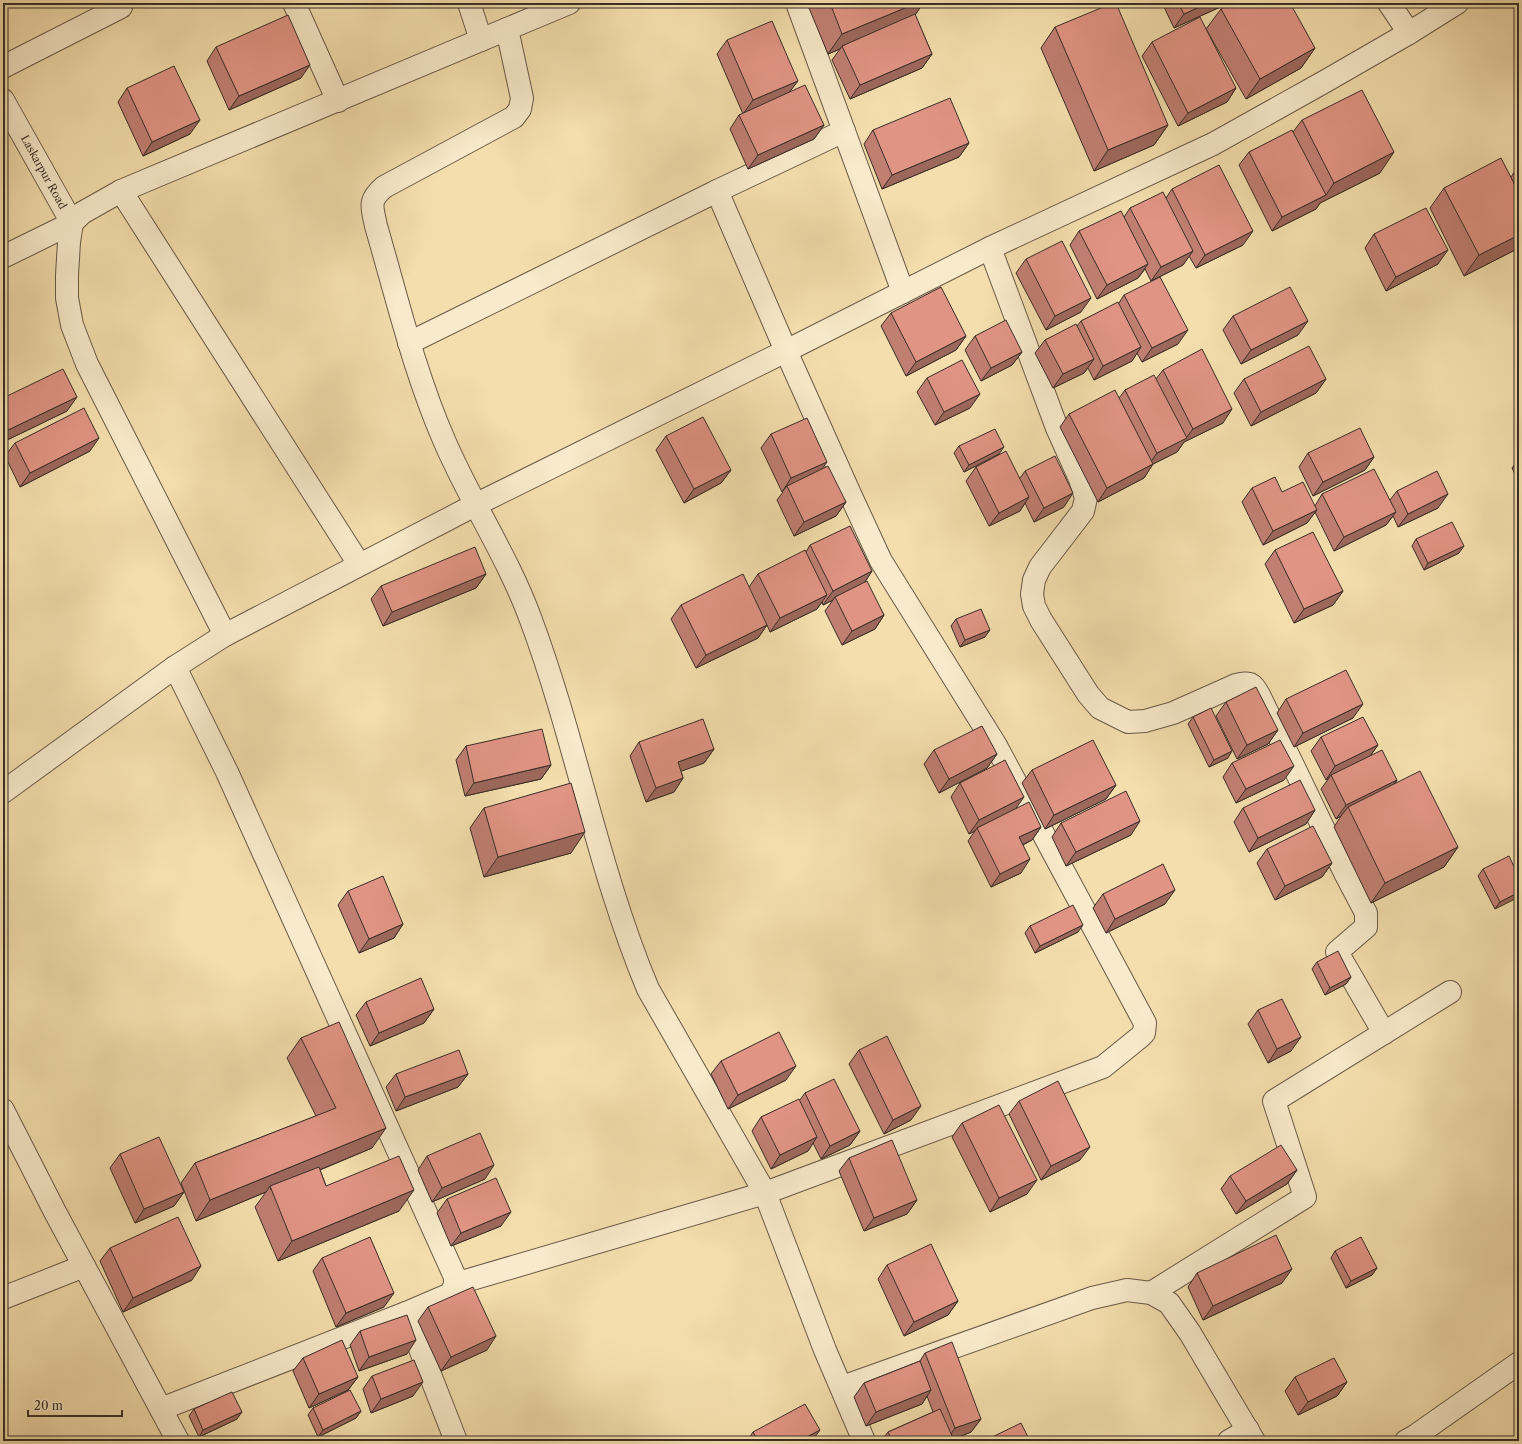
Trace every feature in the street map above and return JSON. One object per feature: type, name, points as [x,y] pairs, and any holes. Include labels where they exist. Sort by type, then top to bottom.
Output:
[{"type":"street","points":[[294,3],[338,101]]},
{"type":"street","points":[[468,3],[481,40]]},
{"type":"street","points":[[3,257],[72,223],[82,213],[121,191],[568,3]]},
{"type":"street","points":[[797,3],[903,292]]},
{"type":"street","points":[[1388,3],[1409,33]]},
{"type":"street","points":[[3,792],[175,667],[225,635],[475,505],[990,248],[1213,144],[1409,33],[1457,3]]},
{"type":"street","points":[[3,67],[123,4]]},
{"type":"street","points":[[507,29],[522,98],[520,109],[514,117],[384,187],[375,195],[372,207],[376,226],[419,372],[439,427],[458,471],[509,568],[522,597],[544,656],[619,913],[629,941],[646,982],[677,1040],[765,1193],[826,1350],[864,1441]]},
{"type":"street","name":"Laskarpur Road","points":[[3,100],[72,223]]},
{"type":"street","points":[[410,343],[717,191],[844,131]]},
{"type":"street","points":[[121,191],[359,564]]},
{"type":"street","points":[[455,1284],[765,1193],[1103,1067],[1140,1037],[1144,1032],[1145,1023],[996,744],[881,561],[786,351],[717,191]]},
{"type":"street","points":[[72,223],[67,275],[67,298],[72,325],[87,364],[225,635]]},
{"type":"street","points":[[990,248],[1057,428],[1080,479],[1086,498],[1083,511],[1040,567],[1034,580],[1032,594],[1034,606],[1041,620],[1088,694],[1100,708],[1128,722],[1145,721],[1173,713],[1236,685],[1247,683],[1254,686],[1366,913],[1366,927],[1337,952],[1384,1032]]},
{"type":"street","points":[[161,1409],[406,1313],[448,1295],[454,1290],[455,1284],[455,1277],[228,772],[175,667]]},
{"type":"street","points":[[1152,1292],[1305,1197],[1274,1101],[1450,992]]},
{"type":"street","points":[[3,1110],[55,1212],[178,1441]]},
{"type":"street","points":[[3,1298],[84,1266]]},
{"type":"street","points":[[842,1387],[1092,1298],[1127,1290],[1152,1292],[1169,1303],[1190,1334],[1251,1435],[1229,1441]]},
{"type":"street","points":[[406,1313],[456,1441]]},
{"type":"street","points":[[1406,1441],[1519,1363]]},
{"type":"building","points":[[830,3],[917,3],[842,34]]},
{"type":"building","points":[[1116,3],[1168,125],[1108,150],[1055,27]]},
{"type":"building","points":[[1178,3],[1208,3],[1184,14]]},
{"type":"building","points":[[1231,3],[1290,3],[1315,48],[1260,79],[1221,9]]},
{"type":"building","points":[[915,14],[932,54],[860,85],[842,46]]},
{"type":"building","points":[[288,15],[310,65],[239,96],[216,47]]},
{"type":"building","points":[[1200,17],[1236,88],[1188,113],[1152,42]]},
{"type":"building","points":[[772,21],[798,81],[753,100],[727,40]]},
{"type":"building","points":[[174,66],[200,120],[152,142],[127,88]]},
{"type":"building","points":[[805,85],[824,125],[758,155],[739,115]]},
{"type":"building","points":[[1362,90],[1394,152],[1334,183],[1302,120]]},
{"type":"building","points":[[950,98],[969,143],[892,175],[873,130]]},
{"type":"building","points":[[1292,130],[1326,195],[1282,217],[1249,152]]},
{"type":"building","points":[[1501,158],[1519,193],[1519,235],[1479,255],[1444,188]]},
{"type":"building","points":[[1219,165],[1253,231],[1205,255],[1172,189]]},
{"type":"building","points":[[1163,192],[1193,251],[1161,267],[1130,208]]},
{"type":"building","points":[[1426,208],[1448,250],[1396,277],[1374,234]]},
{"type":"building","points":[[1121,211],[1148,264],[1107,285],[1079,231]]},
{"type":"building","points":[[1062,241],[1091,298],[1055,316],[1026,259]]},
{"type":"building","points":[[1160,277],[1188,330],[1152,348],[1124,295]]},
{"type":"building","points":[[941,287],[966,336],[916,362],[891,313]]},
{"type":"building","points":[[1290,287],[1308,321],[1251,350],[1233,316]]},
{"type":"building","points":[[1118,302],[1141,347],[1103,366],[1081,321]]},
{"type":"building","points":[[1006,320],[1022,352],[991,368],[975,336]]},
{"type":"building","points":[[1076,324],[1094,359],[1063,374],[1045,340]]},
{"type":"building","points":[[1309,346],[1326,379],[1261,412],[1244,379]]},
{"type":"building","points":[[1202,349],[1232,409],[1193,429],[1163,370]]},
{"type":"building","points":[[962,360],[980,394],[944,412],[927,378]]},
{"type":"building","points":[[63,369],[77,397],[8,430],[3,420],[3,398]]},
{"type":"building","points":[[1154,375],[1187,438],[1157,453],[1125,390]]},
{"type":"building","points":[[1115,390],[1153,464],[1107,488],[1069,414]]},
{"type":"building","points":[[84,408],[99,438],[30,473],[15,443]]},
{"type":"building","points":[[703,417],[731,470],[694,489],[666,436]]},
{"type":"building","points":[[807,418],[827,462],[791,478],[771,434]]},
{"type":"building","points":[[1360,428],[1374,457],[1323,482],[1308,453]]},
{"type":"building","points":[[995,429],[1004,447],[969,465],[959,446]]},
{"type":"building","points":[[1006,451],[1029,497],[999,513],[976,467]]},
{"type":"building","points":[[1055,456],[1073,493],[1044,508],[1025,471]]},
{"type":"building","points":[[828,466],[846,502],[804,522],[787,486]]},
{"type":"building","points":[[1374,469],[1396,512],[1344,537],[1322,494]]},
{"type":"building","points":[[1437,471],[1448,494],[1408,514],[1397,491]]},
{"type":"building","points":[[1275,477],[1282,492],[1303,482],[1317,510],[1273,531],[1252,488]]},
{"type":"building","points":[[1452,522],[1464,546],[1428,563],[1416,539]]},
{"type":"building","points":[[850,526],[872,571],[833,591],[810,545]]},
{"type":"building","points":[[1313,532],[1343,591],[1304,609],[1275,550]]},
{"type":"building","points":[[475,547],[486,574],[392,612],[381,586]]},
{"type":"building","points":[[805,550],[827,595],[780,618],[758,574]]},
{"type":"building","points":[[743,574],[767,625],[706,655],[681,605]]},
{"type":"building","points":[[867,581],[884,615],[852,631],[835,597]]},
{"type":"building","points":[[981,609],[990,630],[965,640],[956,619]]},
{"type":"building","points":[[1346,670],[1363,704],[1303,733],[1286,699]]},
{"type":"building","points":[[1256,687],[1278,730],[1247,745],[1226,702]]},
{"type":"building","points":[[1211,708],[1232,751],[1214,760],[1193,717]]},
{"type":"building","points":[[1363,717],[1378,745],[1335,766],[1321,737]]},
{"type":"building","points":[[703,719],[714,749],[678,762],[683,778],[656,788],[639,742]]},
{"type":"building","points":[[982,726],[997,754],[949,779],[934,750]]},
{"type":"building","points":[[542,729],[551,765],[474,783],[466,746]]},
{"type":"building","points":[[1093,740],[1116,785],[1054,815],[1032,770]]},
{"type":"building","points":[[1280,740],[1294,766],[1246,789],[1232,763]]},
{"type":"building","points":[[1382,750],[1397,780],[1346,805],[1331,775]]},
{"type":"building","points":[[1005,760],[1024,797],[979,820],[960,783]]},
{"type":"building","points":[[1420,771],[1458,847],[1385,883],[1348,807]]},
{"type":"building","points":[[1300,780],[1315,810],[1258,838],[1243,808]]},
{"type":"building","points":[[571,783],[585,832],[498,857],[484,808]]},
{"type":"building","points":[[1126,791],[1140,821],[1076,852],[1061,823]]},
{"type":"building","points":[[1029,802],[1041,827],[1019,837],[1030,859],[1000,874],[977,828]]},
{"type":"building","points":[[1313,826],[1332,863],[1285,886],[1267,849]]},
{"type":"building","points":[[1509,856],[1519,877],[1519,892],[1500,902],[1483,869]]},
{"type":"building","points":[[1163,864],[1175,890],[1115,919],[1103,894]]},
{"type":"building","points":[[383,876],[403,924],[369,939],[348,891]]},
{"type":"building","points":[[1073,905],[1083,925],[1040,946],[1030,926]]},
{"type":"building","points":[[1338,951],[1351,977],[1330,988],[1317,962]]},
{"type":"building","points":[[421,978],[434,1009],[379,1033],[366,1002]]},
{"type":"building","points":[[1282,999],[1301,1037],[1277,1049],[1258,1010]]},
{"type":"building","points":[[339,1022],[386,1128],[210,1200],[195,1163],[336,1108],[301,1038]]},
{"type":"building","points":[[779,1032],[796,1066],[738,1095],[721,1061]]},
{"type":"building","points":[[887,1036],[921,1106],[893,1120],[859,1050]]},
{"type":"building","points":[[459,1050],[468,1074],[405,1097],[396,1074]]},
{"type":"building","points":[[834,1079],[860,1131],[830,1146],[805,1093]]},
{"type":"building","points":[[1058,1081],[1090,1147],[1051,1166],[1019,1101]]},
{"type":"building","points":[[799,1099],[817,1137],[780,1155],[761,1117]]},
{"type":"building","points":[[999,1105],[1037,1180],[999,1198],[962,1123]]},
{"type":"building","points":[[480,1133],[494,1165],[442,1188],[427,1156]]},
{"type":"building","points":[[159,1137],[184,1192],[144,1209],[120,1154]]},
{"type":"building","points":[[892,1140],[917,1200],[874,1218],[849,1158]]},
{"type":"building","points":[[1281,1145],[1297,1170],[1246,1201],[1230,1176]]},
{"type":"building","points":[[399,1156],[414,1190],[292,1241],[270,1186],[319,1167],[326,1186]]},
{"type":"building","points":[[496,1178],[511,1212],[461,1233],[447,1199]]},
{"type":"building","points":[[178,1217],[201,1266],[133,1298],[110,1248]]},
{"type":"building","points":[[1276,1235],[1292,1269],[1213,1306],[1197,1273]]},
{"type":"building","points":[[370,1237],[394,1293],[346,1313],[322,1258]]},
{"type":"building","points":[[1361,1237],[1377,1268],[1351,1281],[1335,1251]]},
{"type":"building","points":[[931,1244],[958,1301],[914,1322],[887,1265]]},
{"type":"building","points":[[473,1287],[496,1336],[451,1357],[428,1307]]},
{"type":"building","points":[[407,1315],[416,1340],[369,1357],[360,1331]]},
{"type":"building","points":[[342,1340],[358,1377],[319,1394],[303,1358]]},
{"type":"building","points":[[952,1342],[981,1419],[955,1428],[925,1353]]},
{"type":"building","points":[[1334,1358],[1347,1382],[1308,1402],[1295,1377]]},
{"type":"building","points":[[414,1360],[423,1382],[381,1399],[372,1376]]},
{"type":"building","points":[[920,1361],[931,1390],[876,1412],[864,1383]]},
{"type":"building","points":[[350,1390],[361,1411],[323,1430],[313,1408]]},
{"type":"building","points":[[232,1392],[242,1412],[203,1430],[194,1409]]},
{"type":"building","points":[[805,1404],[820,1430],[799,1441],[758,1441],[753,1432]]},
{"type":"building","points":[[940,1409],[953,1438],[946,1441],[892,1441],[888,1432]]},
{"type":"building","points":[[1021,1423],[1030,1441],[984,1441]]}]
